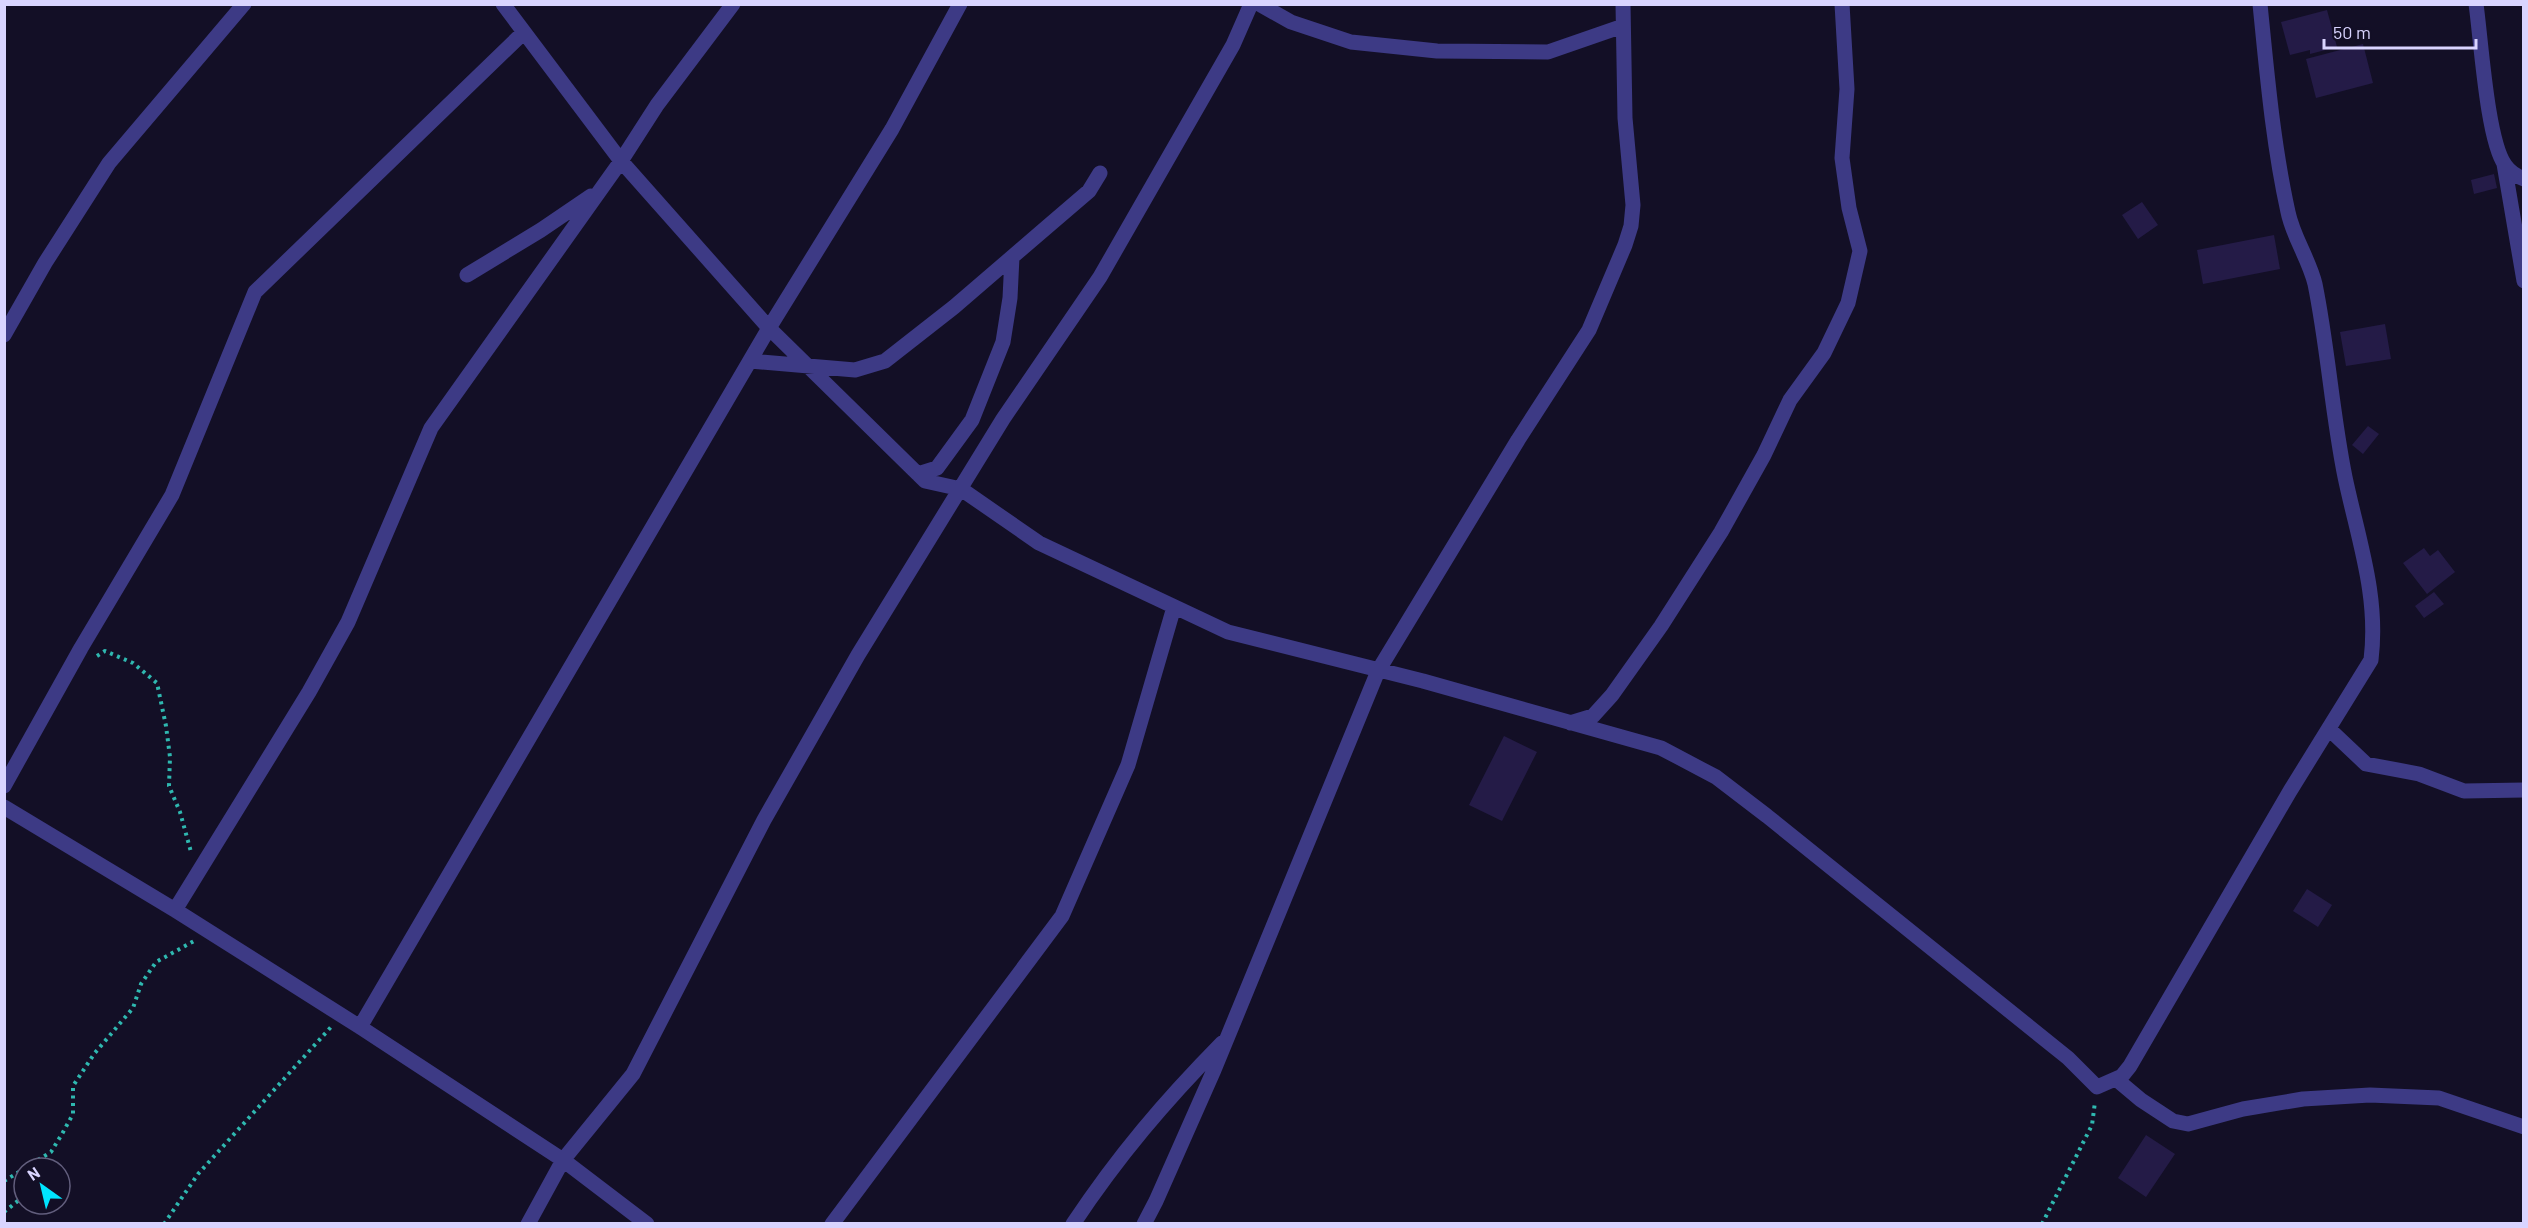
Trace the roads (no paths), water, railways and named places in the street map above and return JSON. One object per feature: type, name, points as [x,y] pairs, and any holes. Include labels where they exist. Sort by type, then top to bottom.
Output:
[{"type":"street","points":[[4,335],[45,263],[109,163],[244,4]]},
{"type":"street","points":[[503,4],[621,161],[769,328],[925,481],[962,489],[1039,543],[1228,632],[1661,748],[1716,777],[2068,1058],[2097,1087],[2122,1076],[2137,1053],[2290,791],[2371,660],[2374,637],[2362,540],[2346,479],[2334,415],[2314,282],[2288,214],[2270,103],[2260,4]]},
{"type":"street","points":[[175,910],[309,692],[348,622],[431,428],[621,161],[657,105],[734,4]]},
{"type":"street","points":[[360,1027],[769,328],[892,129],[960,4]]},
{"type":"street","points":[[528,1224],[562,1160],[633,1074],[764,820],[858,655],[1004,419],[1100,277],[1233,45],[1251,4]]},
{"type":"street","points":[[1259,4],[1291,22],[1351,42],[1437,51],[1548,52],[1623,26]]},
{"type":"street","points":[[1144,1224],[1228,1037],[1378,671],[1518,441],[1589,330],[1625,245],[1631,226],[1633,205],[1625,118],[1623,4]]},
{"type":"street","points":[[1570,723],[1593,716],[1612,695],[1661,626],[1721,532],[1764,455],[1790,400],[1824,353],[1848,303],[1860,251],[1849,208],[1842,158],[1847,89],[1842,4]]},
{"type":"street","points":[[2476,4],[2494,137],[2504,165],[2523,281]]},
{"type":"street","points":[[4,786],[172,495],[255,292],[523,33]]},
{"type":"street","points":[[2504,165],[2516,176],[2523,178]]},
{"type":"street","points":[[750,361],[807,364],[855,370],[885,361],[954,307],[1089,191],[1100,174]]},
{"type":"street","points":[[467,275],[541,230],[601,189]]},
{"type":"street","points":[[918,474],[937,468],[972,420],[1003,342],[1010,298],[1012,257]]},
{"type":"street","points":[[832,1224],[1062,916],[1128,765],[1174,607]]},
{"type":"street","points":[[2329,729],[2366,764],[2419,774],[2464,791],[2523,790]]},
{"type":"street","points":[[4,807],[175,910],[360,1027],[562,1160],[647,1224]]},
{"type":"street","points":[[1073,1224],[1125,1149],[1166,1100],[1228,1037]]},
{"type":"street","points":[[2116,1079],[2141,1100],[2173,1121],[2188,1124],[2243,1109],[2303,1099],[2370,1095],[2439,1098],[2523,1127]]}]
